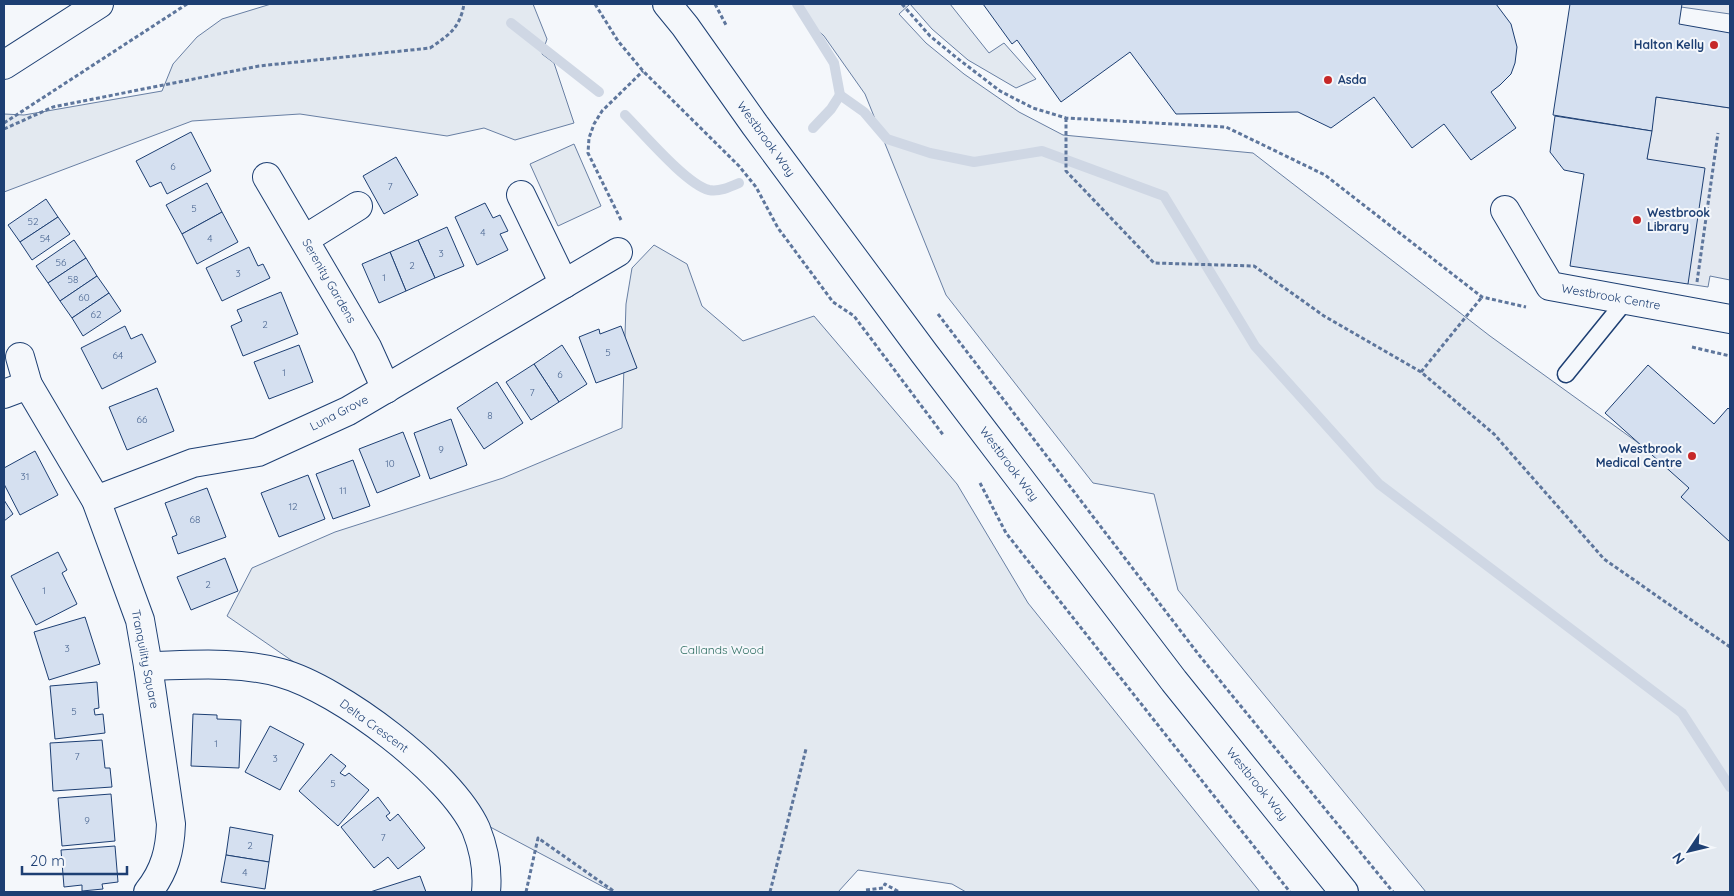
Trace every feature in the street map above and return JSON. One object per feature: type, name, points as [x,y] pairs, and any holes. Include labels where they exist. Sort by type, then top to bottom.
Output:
[{"type":"street","points":[[4,65],[99,4]]},
{"type":"street","name":"Westbrook Way","points":[[666,4],[681,15],[755,125],[924,353],[1174,680],[1344,892]]},
{"type":"street","name":"Serenity Gardens","points":[[267,177],[367,347],[386,388]]},
{"type":"street","points":[[521,195],[564,284]]},
{"type":"street","points":[[305,239],[358,206]]},
{"type":"street","name":"Westbrook Centre","points":[[1505,210],[1550,286],[1730,319]]},
{"type":"street","name":"Luna Grove","points":[[96,500],[193,463],[258,452],[348,411],[618,252]]},
{"type":"street","name":"Tranquility Square","points":[[20,357],[16,390],[96,500],[140,620],[171,824],[170,847],[164,867],[155,884],[148,892]]},
{"type":"street","name":"Delta Crescent","points":[[148,666],[226,664],[260,667],[306,682],[353,708],[422,763],[461,804],[475,829],[484,856],[487,881],[486,892]]},
{"type":"lane","points":[[1566,374],[1626,300]]},
{"type":"path","points":[[4,123],[187,4]]},
{"type":"path","points":[[4,129],[53,107],[259,66],[430,48],[450,34],[462,18],[464,4]]},
{"type":"path","points":[[594,4],[618,41],[642,70],[739,166],[756,187],[778,228],[833,302],[854,316],[945,437]]},
{"type":"path","points":[[715,4],[729,29]]},
{"type":"path","points":[[902,4],[930,36],[1000,91],[1033,108],[1066,118],[1226,128],[1325,175],[1482,297],[1529,308]]},
{"type":"path","points":[[618,252],[624,227],[588,153],[589,138],[594,124],[602,111],[642,70]]},
{"type":"path","points":[[1066,118],[1066,171],[1154,263],[1254,266],[1324,316],[1421,372],[1494,434],[1604,560],[1730,647]]},
{"type":"path","points":[[1696,285],[1718,132]]},
{"type":"path","points":[[1421,372],[1482,297]]},
{"type":"path","points":[[938,314],[1199,655],[1393,892]]},
{"type":"path","points":[[1688,346],[1730,356]]},
{"type":"path","points":[[979,481],[1006,534],[1290,892]]},
{"type":"path","points":[[770,892],[806,749]]},
{"type":"path","points":[[526,892],[538,838],[615,892]]},
{"type":"path","points":[[866,890],[883,888],[885,884],[899,892]]},
{"type":"green space","points":[[271,4],[533,4],[547,39],[542,54],[554,63],[574,123],[515,140],[484,128],[447,136],[300,114],[192,121],[4,192],[4,114],[24,115],[162,91],[173,64],[197,37],[222,19]]},
{"type":"green space","points":[[792,4],[910,4],[899,14],[926,43],[964,74],[1019,112],[1063,135],[1253,153],[1490,336],[1730,509],[1730,892],[1426,892],[1178,590],[1154,494],[1093,483],[946,295],[865,94],[824,36]]},
{"type":"green space","points":[[910,4],[950,4],[989,53],[1004,43],[1036,79],[1016,88],[968,60],[932,29]]},
{"type":"green space","points":[[574,144],[601,206],[558,226],[530,164]]},
{"type":"green space","name":"Callands Wood","points":[[654,245],[687,264],[702,306],[743,341],[814,316],[957,484],[1028,603],[1260,892],[966,892],[952,884],[858,870],[838,892],[613,892],[443,802],[349,700],[227,616],[252,568],[335,532],[503,478],[622,428],[626,304],[632,268]]},
{"type":"shaded area","points":[[1682,4],[1730,4],[1730,14],[1681,7]]},
{"type":"shaded area","points":[[1656,97],[1730,108],[1730,280],[1710,276],[1708,287],[1688,284],[1647,159]]},
{"type":"building","name":"Asda","points":[[983,4],[1496,4],[1511,24],[1517,47],[1515,63],[1511,74],[1491,92],[1516,128],[1471,160],[1444,124],[1412,148],[1374,97],[1331,128],[1298,112],[1176,114],[1130,52],[1061,102],[1017,40],[1012,44]]},
{"type":"building","points":[[1570,4],[1682,4],[1679,24],[1730,33],[1730,108],[1656,97],[1652,131],[1553,115]]},
{"type":"building","name":"Westbrook Library","points":[[1555,116],[1652,131],[1647,159],[1705,168],[1688,284],[1570,266],[1584,174],[1564,170],[1550,152]]},
{"type":"building","points":[[191,132],[211,171],[167,194],[161,182],[150,187],[136,161]]},
{"type":"building","points":[[396,157],[418,195],[384,214],[363,176]]},
{"type":"building","points":[[207,183],[222,212],[182,234],[166,205]]},
{"type":"building","points":[[46,199],[58,217],[20,242],[8,225]]},
{"type":"building","points":[[485,203],[493,218],[500,215],[508,231],[500,234],[508,250],[477,265],[455,217]]},
{"type":"building","points":[[222,212],[238,242],[197,264],[182,234]]},
{"type":"building","points":[[58,217],[70,234],[32,260],[20,242]]},
{"type":"building","points":[[447,227],[464,266],[435,278],[418,240]]},
{"type":"building","points":[[74,240],[86,258],[48,283],[36,266]]},
{"type":"building","points":[[418,240],[435,278],[406,291],[390,252]]},
{"type":"building","points":[[249,247],[258,266],[263,264],[270,278],[222,301],[206,268]]},
{"type":"building","points":[[390,252],[406,291],[379,303],[362,264]]},
{"type":"building","points":[[86,258],[97,276],[60,301],[48,283]]},
{"type":"building","points":[[97,276],[109,293],[72,318],[60,301]]},
{"type":"building","points":[[281,292],[298,334],[243,356],[231,326],[242,321],[237,310]]},
{"type":"building","points":[[109,293],[121,311],[83,336],[72,318]]},
{"type":"building","points":[[125,326],[131,339],[142,334],[156,362],[102,389],[81,348]]},
{"type":"building","points":[[621,326],[637,368],[596,383],[579,337],[599,329],[600,334]]},
{"type":"building","points":[[299,345],[313,382],[269,399],[254,362]]},
{"type":"building","points":[[562,345],[587,384],[559,402],[534,364]]},
{"type":"building","points":[[534,364],[559,402],[531,420],[506,382]]},
{"type":"building","name":"Westbrook Medical Centre","points":[[1648,365],[1714,424],[1728,408],[1730,410],[1730,542],[1681,497],[1689,488],[1605,413]]},
{"type":"building","points":[[497,382],[523,423],[484,449],[457,408]]},
{"type":"building","points":[[157,388],[174,431],[127,450],[109,407]]},
{"type":"building","points":[[451,419],[467,465],[430,479],[414,433]]},
{"type":"building","points":[[403,432],[420,476],[377,493],[359,449]]},
{"type":"building","points":[[35,451],[58,495],[20,515],[4,484],[4,468]]},
{"type":"building","points":[[353,460],[370,506],[333,519],[316,474]]},
{"type":"building","points":[[308,475],[325,519],[279,537],[261,493]]},
{"type":"building","points":[[207,488],[226,537],[178,554],[172,537],[177,535],[165,503]]},
{"type":"building","points":[[4,500],[13,514],[4,521]]},
{"type":"building","points":[[58,552],[67,570],[62,573],[77,604],[36,625],[11,576]]},
{"type":"building","points":[[225,558],[238,591],[191,610],[177,577]]},
{"type":"building","points":[[85,617],[100,664],[49,680],[34,632]]},
{"type":"building","points":[[97,682],[99,708],[94,709],[95,715],[103,714],[105,733],[55,739],[50,686]]},
{"type":"building","points":[[193,714],[217,715],[217,719],[241,720],[239,768],[191,766]]},
{"type":"building","points":[[270,726],[304,744],[280,790],[245,772]]},
{"type":"building","points":[[102,740],[105,768],[110,768],[112,787],[53,791],[50,743]]},
{"type":"building","points":[[331,754],[346,766],[340,773],[345,776],[349,773],[369,790],[338,826],[299,791]]},
{"type":"building","points":[[111,794],[115,841],[62,846],[58,798]]},
{"type":"building","points":[[378,797],[390,813],[386,816],[390,821],[398,814],[425,848],[398,869],[388,857],[374,868],[341,827]]},
{"type":"building","points":[[230,827],[273,835],[269,862],[226,855]]},
{"type":"building","points":[[115,846],[118,882],[102,884],[103,889],[82,891],[82,885],[64,887],[61,850]]},
{"type":"building","points":[[226,855],[269,862],[265,889],[221,882]]},
{"type":"building","points":[[420,876],[426,892],[370,892]]},
{"type":"waterway","points":[[797,4],[834,63],[840,95],[864,112],[887,139],[930,153],[974,162],[1042,151],[1164,196],[1255,346],[1379,484],[1682,713],[1730,787]]},
{"type":"waterway","points":[[511,23],[599,92]]},
{"type":"waterway","points":[[813,128],[831,109],[840,95]]},
{"type":"waterway","points":[[625,115],[678,169],[700,186],[709,190],[717,190],[739,183]]},
{"type":"place","name":"Halton Kelly","points":[[1714,45]]},
{"type":"place","name":"Asda","points":[[1328,80]]},
{"type":"place","name":"Westbrook Library","points":[[1637,220]]},
{"type":"place","name":"Westbrook Medical Centre","points":[[1692,456]]}]
